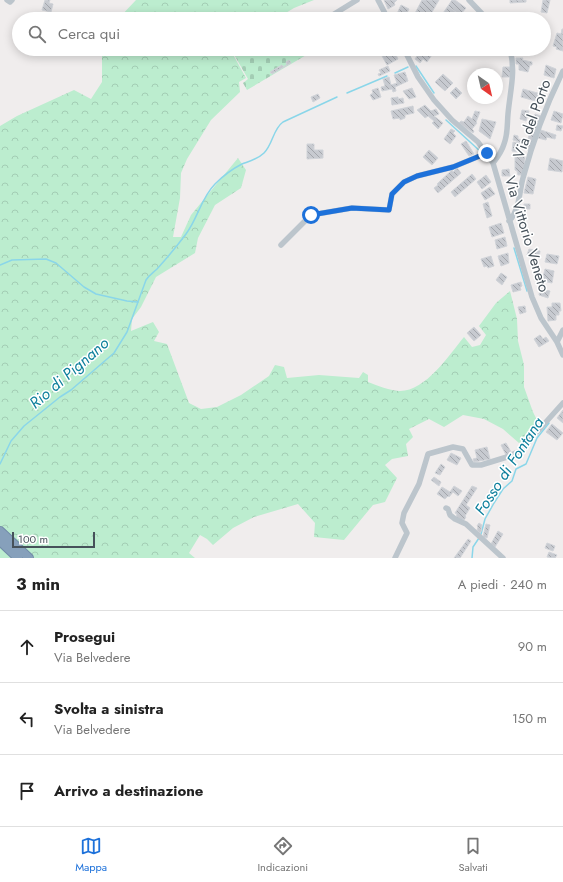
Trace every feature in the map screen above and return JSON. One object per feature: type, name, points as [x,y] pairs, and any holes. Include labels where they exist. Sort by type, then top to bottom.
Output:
[{"type":"highway","points":[[0,531],[29,558]]},
{"type":"highway","points":[[0,541],[18,558]]},
{"type":"street","points":[[7,0],[10,2],[12,0]]},
{"type":"street","points":[[337,12],[357,0]]},
{"type":"street","points":[[378,0],[384,12]]},
{"type":"street","points":[[469,0],[480,12]]},
{"type":"street","name":"Via Vittorio Veneto","points":[[408,56],[418,76],[434,100],[452,120],[478,142],[493,163],[532,297],[541,318],[557,342],[563,355]]},
{"type":"street","points":[[493,163],[504,146],[508,133],[508,112],[512,91],[512,56]]},
{"type":"street","name":"Via del Porto","points":[[510,221],[515,213],[523,178],[550,98],[563,71]]},
{"type":"street","points":[[281,244],[311,215],[352,208],[389,210],[392,194],[404,182],[417,176],[453,167],[487,153]]},
{"type":"street","points":[[557,342],[563,330]]},
{"type":"street","points":[[395,558],[407,533],[402,523],[404,513],[419,484],[428,454],[453,447],[463,449],[472,465],[481,465],[507,457],[520,451],[563,403]]},
{"type":"street","points":[[446,508],[448,509],[450,516],[466,524],[503,558]]},
{"type":"green space","points":[[136,0],[314,0],[287,12],[125,12]]},
{"type":"green space","points":[[102,56],[234,56],[246,78],[239,82],[240,92],[211,120],[187,159],[181,173],[180,198],[173,237],[181,237],[191,215],[238,158],[246,170],[241,188],[215,205],[198,238],[195,253],[156,277],[141,307],[132,319],[131,331],[153,322],[159,332],[154,341],[167,344],[189,403],[201,409],[217,407],[241,395],[269,376],[275,365],[284,367],[287,378],[319,375],[359,378],[363,372],[368,375],[368,382],[375,385],[396,391],[410,389],[428,379],[464,337],[472,347],[480,345],[486,335],[479,326],[496,303],[510,291],[517,319],[518,341],[524,365],[524,387],[538,422],[529,435],[519,443],[503,429],[484,419],[463,415],[444,427],[429,419],[409,429],[413,437],[406,444],[408,456],[392,459],[385,465],[397,478],[385,502],[373,505],[344,540],[314,537],[315,523],[298,504],[254,517],[233,528],[213,545],[200,535],[189,553],[195,558],[0,558],[0,126],[17,116],[74,90],[91,99],[102,82]]},
{"type":"green space","points":[[235,56],[305,56],[247,90],[243,83],[248,79]]},
{"type":"building","points":[[45,0],[50,0],[49,3],[53,4],[51,12],[42,10]]},
{"type":"building","points":[[384,0],[397,0],[394,3],[395,5],[388,9]]},
{"type":"building","points":[[422,0],[439,0],[432,12],[416,12]]},
{"type":"building","points":[[452,0],[455,0],[466,8],[463,12],[456,12],[448,6]]},
{"type":"building","points":[[510,0],[526,0],[526,2],[510,3]]},
{"type":"building","points":[[543,0],[550,0],[547,12],[541,12]]},
{"type":"building","points":[[401,5],[409,9],[408,12],[398,12]]},
{"type":"building","points":[[448,6],[456,12],[444,12]]},
{"type":"building","points":[[562,29],[563,51],[556,49],[557,47],[553,46],[557,33],[561,34]]},
{"type":"building","points":[[382,56],[396,56],[398,59],[387,65]]},
{"type":"building","points":[[417,56],[431,56],[427,62],[423,59],[420,63],[415,59]]},
{"type":"building","points":[[516,58],[523,58],[522,60],[532,62],[528,72],[519,70],[519,64],[516,64]]},
{"type":"building","points":[[289,60],[291,63],[272,74],[270,72],[282,65],[283,67],[287,65],[286,62]]},
{"type":"building","points":[[546,65],[556,69],[554,78],[544,75]]},
{"type":"building","points":[[388,66],[390,71],[379,76],[378,74],[381,73],[379,70]]},
{"type":"building","points":[[511,67],[510,77],[503,77],[503,68]]},
{"type":"building","points":[[405,72],[408,81],[395,87],[396,91],[393,92],[392,89],[382,91],[381,87],[385,86],[383,79],[389,77],[391,85],[397,83],[394,75]]},
{"type":"building","points":[[443,74],[453,83],[445,91],[435,82]]},
{"type":"building","points":[[456,87],[462,93],[456,99],[450,93]]},
{"type":"building","points":[[378,88],[381,97],[373,100],[370,95],[373,93],[372,90]]},
{"type":"building","points":[[412,88],[416,97],[409,99],[403,91]]},
{"type":"building","points":[[523,89],[541,94],[539,102],[521,97]]},
{"type":"building","points":[[318,94],[320,98],[313,102],[311,97]]},
{"type":"building","points":[[398,97],[398,99],[403,98],[404,103],[392,105],[391,98]]},
{"type":"building","points":[[425,105],[431,111],[436,109],[439,114],[434,116],[443,123],[438,129],[432,123],[434,121],[428,116],[425,118],[417,110]]},
{"type":"building","points":[[413,106],[414,113],[405,115],[405,118],[400,120],[400,118],[393,119],[391,111]]},
{"type":"building","points":[[522,110],[529,111],[526,121],[520,119]]},
{"type":"building","points":[[475,111],[480,112],[476,122],[477,123],[472,129],[474,131],[473,133],[459,123],[461,121],[464,122],[468,116],[472,119]]},
{"type":"building","points":[[554,111],[563,114],[561,123],[551,120]]},
{"type":"building","points":[[535,114],[541,116],[531,151],[525,149]]},
{"type":"building","points":[[482,119],[496,122],[490,139],[479,131]]},
{"type":"building","points":[[557,125],[563,126],[561,131],[556,130]]},
{"type":"building","points":[[451,129],[455,131],[453,133],[456,136],[450,144],[444,139]]},
{"type":"building","points":[[541,130],[556,135],[555,139],[547,137],[546,140],[538,138]]},
{"type":"building","points":[[514,135],[518,136],[518,139],[522,140],[522,143],[513,140]]},
{"type":"building","points":[[466,141],[474,154],[469,156],[461,144]]},
{"type":"building","points":[[513,142],[519,143],[518,152],[512,151]]},
{"type":"building","points":[[307,144],[314,144],[314,150],[323,150],[323,158],[307,159]]},
{"type":"building","points":[[429,150],[438,158],[432,165],[423,157]]},
{"type":"building","points":[[525,156],[524,170],[521,175],[518,175],[517,171],[515,170],[515,157]]},
{"type":"building","points":[[550,158],[563,161],[562,172],[548,170]]},
{"type":"building","points":[[457,168],[461,173],[438,193],[434,188],[438,185],[437,184],[452,170],[453,172]]},
{"type":"building","points":[[509,169],[510,176],[502,176],[502,170]]},
{"type":"building","points":[[472,174],[476,179],[455,197],[451,192]]},
{"type":"building","points":[[486,175],[491,182],[482,189],[477,182]]},
{"type":"building","points":[[528,177],[536,179],[533,194],[524,193]]},
{"type":"building","points":[[490,187],[495,194],[485,200],[481,193]]},
{"type":"building","points":[[488,202],[492,216],[487,218],[483,204]]},
{"type":"building","points":[[524,204],[530,204],[530,209],[524,209]]},
{"type":"building","points":[[501,223],[504,233],[492,237],[489,227]]},
{"type":"building","points":[[505,237],[507,246],[497,249],[495,240]]},
{"type":"building","points":[[529,249],[540,251],[539,258],[527,255]]},
{"type":"building","points":[[508,253],[509,263],[501,266],[498,256]]},
{"type":"building","points":[[547,254],[559,256],[557,264],[545,262]]},
{"type":"building","points":[[491,256],[494,266],[488,268],[487,266],[484,267],[481,259]]},
{"type":"building","points":[[545,269],[554,271],[552,283],[542,281]]},
{"type":"building","points":[[501,273],[507,277],[502,285],[496,280]]},
{"type":"building","points":[[521,282],[521,290],[513,292],[511,285]]},
{"type":"building","points":[[540,289],[550,291],[548,298],[539,295]]},
{"type":"building","points":[[552,303],[560,303],[561,311],[559,311],[559,315],[556,315],[556,320],[548,321],[547,307],[552,307]]},
{"type":"building","points":[[525,306],[526,312],[520,314],[518,307]]},
{"type":"building","points":[[474,327],[481,335],[474,341],[467,333]]},
{"type":"building","points":[[540,335],[543,339],[546,337],[549,341],[539,347],[534,339]]},
{"type":"building","points":[[563,410],[563,423],[557,418]]},
{"type":"building","points":[[552,424],[563,433],[557,440],[546,432]]},
{"type":"building","points":[[506,443],[511,452],[506,455],[501,445]]},
{"type":"building","points":[[487,447],[490,459],[474,462],[473,459],[477,458],[475,450]]},
{"type":"building","points":[[451,453],[461,458],[457,465],[447,460]]},
{"type":"building","points":[[441,464],[445,467],[440,475],[435,473]]},
{"type":"building","points":[[434,477],[441,482],[439,486],[431,480]]},
{"type":"building","points":[[454,486],[462,491],[458,496],[453,492],[445,499],[437,494],[442,487],[450,492]]},
{"type":"building","points":[[472,486],[477,488],[466,505],[470,508],[465,516],[466,517],[464,520],[456,518],[457,514],[455,513]]},
{"type":"building","points":[[479,523],[482,525],[482,530],[480,533],[477,530]]},
{"type":"building","points":[[486,524],[490,525],[487,538],[483,537]]},
{"type":"building","points":[[498,531],[503,534],[495,547],[491,544]]},
{"type":"building","points":[[468,539],[471,541],[460,558],[454,558]]},
{"type":"building","points":[[547,543],[555,546],[553,551],[545,548]]},
{"type":"building","points":[[549,552],[557,555],[555,558],[547,557]]},
{"type":"waterway","name":"Fosso di Fontana","points":[[416,66],[434,93]]},
{"type":"waterway","name":"Rio di Pignano","points":[[395,73],[408,67]]},
{"type":"waterway","name":"Rio di Pignano","points":[[347,93],[387,76]]},
{"type":"waterway","name":"Rio di Pignano","points":[[0,464],[11,441],[24,426],[71,390],[114,353],[127,332],[146,280],[186,234],[206,195],[215,184],[224,175],[235,168],[262,155],[267,149],[277,129],[283,122],[337,97]]},
{"type":"waterway","name":"Fosso di Fontana","points":[[446,120],[481,152]]},
{"type":"waterway","name":"Fosso di Fontana","points":[[514,248],[527,291]]},
{"type":"waterway","points":[[0,265],[12,260],[46,259],[56,263],[84,287],[96,294],[137,302]]},
{"type":"waterway","name":"Fosso di Fontana","points":[[481,534],[485,519],[494,503],[503,489],[512,481],[516,469],[526,464],[537,438],[549,423]]},
{"type":"waterway","name":"Fosso di Fontana","points":[[472,558],[473,547],[479,538]]},
{"type":"route","points":[[311,215],[352,208],[389,210],[392,194],[404,182],[417,176],[453,167],[487,153]]}]
